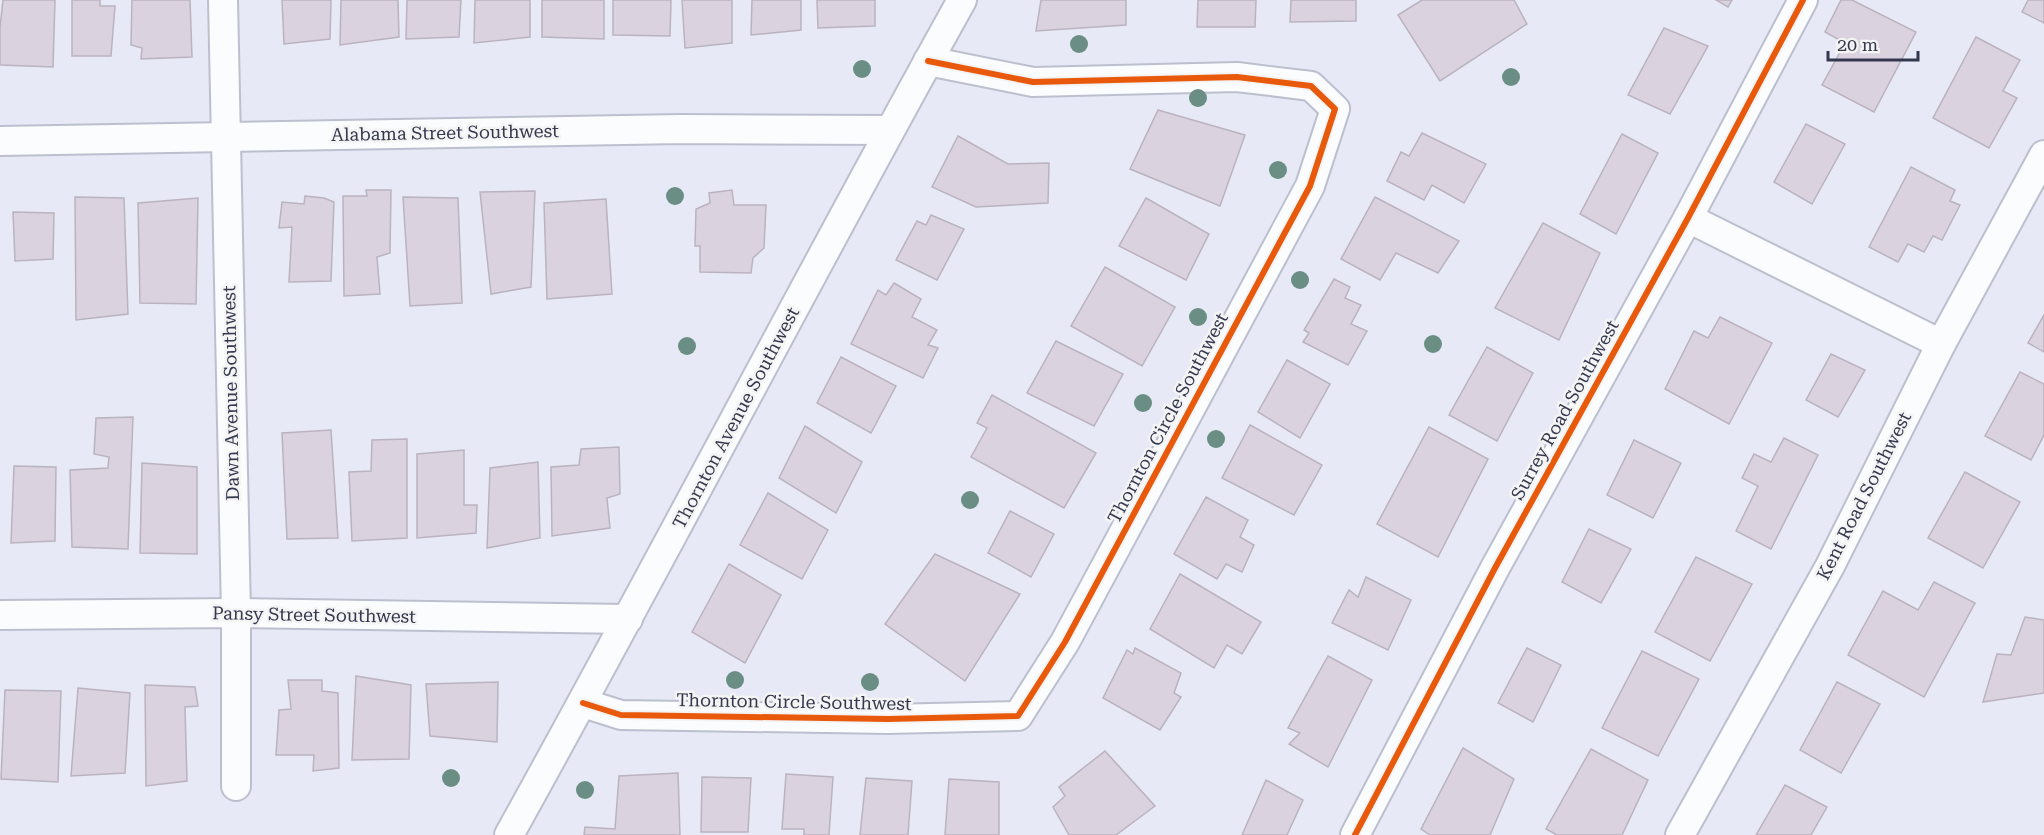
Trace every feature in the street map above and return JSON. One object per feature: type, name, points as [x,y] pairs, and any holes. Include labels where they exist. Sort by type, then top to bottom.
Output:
[{"type":"street","name":"Dawn Avenue Southwest","points":[[223,0],[236,613],[236,786]]},
{"type":"street","name":"Thornton Avenue Southwest","points":[[509,835],[583,703],[962,0]]},
{"type":"street","name":"Surrey Road Southwest","points":[[1355,835],[1495,568],[1688,218],[1803,0]]},
{"type":"street","name":"Thornton Circle Southwest","points":[[583,703],[621,715],[888,718],[1018,716],[1065,642],[1310,186],[1335,109],[1311,86],[1246,78],[1034,82],[928,61]]},
{"type":"street","name":"Alabama Street Southwest","points":[[0,141],[682,129],[890,130]]},
{"type":"street","name":"Kent Road Southwest","points":[[1680,835],[1830,566],[1941,344],[2044,155]]},
{"type":"street","points":[[1688,218],[1941,344]]},
{"type":"street","name":"Pansy Street Southwest","points":[[0,615],[236,613],[628,619]]},
{"type":"building","points":[[3,0],[55,0],[53,67],[0,65]]},
{"type":"building","points":[[72,0],[100,0],[100,6],[115,6],[111,56],[72,56]]},
{"type":"building","points":[[132,0],[190,0],[192,57],[141,59],[142,48],[131,45]]},
{"type":"building","points":[[282,0],[331,0],[330,39],[284,44]]},
{"type":"building","points":[[341,0],[398,0],[399,37],[340,45]]},
{"type":"building","points":[[407,0],[461,0],[459,37],[406,39]]},
{"type":"building","points":[[475,0],[530,0],[530,37],[474,43]]},
{"type":"building","points":[[542,0],[604,0],[604,39],[542,37]]},
{"type":"building","points":[[613,0],[671,0],[670,36],[613,35]]},
{"type":"building","points":[[682,0],[732,0],[732,43],[685,48]]},
{"type":"building","points":[[752,0],[801,0],[801,30],[751,35]]},
{"type":"building","points":[[817,0],[875,0],[875,26],[818,28]]},
{"type":"building","points":[[1041,0],[1126,0],[1126,25],[1036,31]]},
{"type":"building","points":[[1198,0],[1256,0],[1255,27],[1197,27]]},
{"type":"building","points":[[1291,0],[1356,0],[1356,21],[1290,22]]},
{"type":"building","points":[[1422,0],[1514,0],[1527,24],[1440,81],[1398,15]]},
{"type":"building","points":[[1716,0],[1732,0],[1728,7]]},
{"type":"building","points":[[1841,0],[1852,0],[1916,32],[1874,112],[1822,85],[1845,43],[1825,32]]},
{"type":"building","points":[[2028,0],[2044,0],[2044,23],[2022,12]]},
{"type":"building","points":[[1664,28],[1708,46],[1670,114],[1628,95]]},
{"type":"building","points":[[1976,37],[2020,60],[2003,91],[2017,98],[1989,148],[1933,118]]},
{"type":"building","points":[[1158,110],[1245,135],[1220,206],[1130,169]]},
{"type":"building","points":[[1806,124],[1845,144],[1812,204],[1774,182]]},
{"type":"building","points":[[1422,133],[1486,164],[1464,203],[1432,185],[1424,200],[1387,181],[1401,152],[1409,156]]},
{"type":"building","points":[[1622,134],[1658,153],[1616,234],[1580,214]]},
{"type":"building","points":[[958,136],[1008,164],[1049,163],[1048,203],[976,207],[932,187]]},
{"type":"building","points":[[1911,167],[1955,190],[1950,201],[1960,205],[1942,240],[1933,236],[1924,252],[1908,244],[1898,262],[1869,247]]},
{"type":"building","points":[[366,190],[391,190],[390,253],[377,257],[380,294],[344,296],[343,196],[367,196]]},
{"type":"building","points":[[732,190],[734,205],[766,205],[764,248],[753,258],[751,273],[700,272],[700,246],[695,246],[696,209],[710,203],[709,193]]},
{"type":"building","points":[[535,191],[531,287],[491,294],[480,192]]},
{"type":"building","points":[[305,196],[324,198],[334,202],[331,281],[289,282],[292,227],[279,228],[282,202],[304,204]]},
{"type":"building","points":[[75,197],[124,198],[128,314],[76,320]]},
{"type":"building","points":[[403,197],[458,198],[462,303],[410,306]]},
{"type":"building","points":[[1375,197],[1459,241],[1438,273],[1396,253],[1380,280],[1341,259]]},
{"type":"building","points":[[198,198],[196,304],[140,303],[138,203]]},
{"type":"building","points":[[1146,198],[1209,234],[1186,280],[1119,246]]},
{"type":"building","points":[[606,199],[612,294],[547,299],[544,203]]},
{"type":"building","points":[[13,212],[54,213],[53,259],[15,261]]},
{"type":"building","points":[[931,215],[964,229],[937,280],[896,260],[917,221],[926,225]]},
{"type":"building","points":[[1543,223],[1600,253],[1559,340],[1495,308]]},
{"type":"building","points":[[1105,267],[1175,307],[1142,366],[1071,326]]},
{"type":"building","points":[[1334,279],[1350,287],[1345,298],[1361,305],[1351,324],[1367,331],[1348,365],[1303,342],[1309,333],[1304,330]]},
{"type":"building","points":[[894,283],[921,299],[912,317],[937,330],[928,345],[938,348],[923,378],[851,344],[878,290],[886,295]]},
{"type":"building","points":[[2044,315],[2044,352],[2028,343]]},
{"type":"building","points":[[1720,317],[1772,343],[1729,424],[1665,389],[1694,331],[1708,338]]},
{"type":"building","points":[[1056,341],[1123,374],[1094,426],[1027,393]]},
{"type":"building","points":[[1487,347],[1533,373],[1497,441],[1449,415]]},
{"type":"building","points":[[1831,354],[1865,370],[1838,417],[1806,400]]},
{"type":"building","points":[[841,357],[896,386],[871,433],[817,403]]},
{"type":"building","points":[[1287,360],[1330,384],[1300,438],[1258,412]]},
{"type":"building","points":[[2020,372],[2044,384],[2044,435],[2031,460],[1985,436]]},
{"type":"building","points":[[992,395],[1096,453],[1064,508],[971,457],[987,428],[977,423]]},
{"type":"building","points":[[133,417],[128,549],[72,547],[70,470],[108,468],[109,457],[94,454],[96,418]]},
{"type":"building","points":[[1250,425],[1322,465],[1294,515],[1222,478]]},
{"type":"building","points":[[805,426],[862,462],[836,513],[779,478]]},
{"type":"building","points":[[1429,427],[1488,459],[1438,557],[1377,524]]},
{"type":"building","points":[[331,430],[338,538],[287,539],[282,433]]},
{"type":"building","points":[[1784,438],[1818,455],[1771,549],[1736,531],[1758,486],[1742,478],[1754,454],[1771,462]]},
{"type":"building","points":[[407,439],[407,538],[352,541],[349,472],[371,471],[372,440]]},
{"type":"building","points":[[1634,440],[1681,463],[1653,518],[1607,495]]},
{"type":"building","points":[[619,447],[620,494],[607,498],[610,528],[552,536],[551,467],[579,465],[581,449]]},
{"type":"building","points":[[464,450],[464,505],[477,505],[476,533],[417,538],[417,454]]},
{"type":"building","points":[[538,462],[540,538],[487,548],[490,468]]},
{"type":"building","points":[[142,463],[197,467],[197,554],[140,553]]},
{"type":"building","points":[[14,466],[56,467],[55,541],[11,543]]},
{"type":"building","points":[[1965,472],[2020,502],[1983,568],[1928,538]]},
{"type":"building","points":[[768,493],[828,530],[802,579],[740,545]]},
{"type":"building","points":[[1206,497],[1248,520],[1240,537],[1254,545],[1242,572],[1226,564],[1217,579],[1174,554]]},
{"type":"building","points":[[1010,511],[1054,534],[1031,577],[988,553]]},
{"type":"building","points":[[1589,529],[1631,549],[1601,603],[1562,582]]},
{"type":"building","points":[[935,554],[1020,594],[965,681],[885,624]]},
{"type":"building","points":[[1696,557],[1752,584],[1710,661],[1655,632]]},
{"type":"building","points":[[729,564],[781,595],[745,663],[692,632]]},
{"type":"building","points":[[1180,574],[1261,622],[1242,654],[1227,645],[1214,668],[1150,629]]},
{"type":"building","points":[[1366,577],[1411,600],[1388,650],[1332,623],[1349,590],[1358,597]]},
{"type":"building","points":[[1934,582],[1975,603],[1924,697],[1848,655],[1883,591],[1918,610]]},
{"type":"building","points":[[2025,617],[2044,620],[2044,693],[1983,702],[1997,654],[2011,655]]},
{"type":"building","points":[[1135,648],[1181,673],[1174,693],[1181,697],[1160,730],[1103,698],[1127,650],[1133,654]]},
{"type":"building","points":[[1527,648],[1561,665],[1533,722],[1498,703]]},
{"type":"building","points":[[1642,651],[1699,679],[1658,756],[1602,728]]},
{"type":"building","points":[[1328,656],[1372,680],[1328,767],[1289,744],[1300,733],[1288,728]]},
{"type":"building","points":[[356,676],[411,685],[409,759],[352,760]]},
{"type":"building","points":[[288,680],[322,680],[322,691],[338,693],[339,768],[313,771],[314,755],[276,755],[279,710],[291,709]]},
{"type":"building","points":[[498,682],[497,742],[430,736],[426,684]]},
{"type":"building","points":[[1837,682],[1880,704],[1841,773],[1800,750]]},
{"type":"building","points":[[145,685],[195,687],[198,706],[185,707],[187,781],[146,786]]},
{"type":"building","points":[[78,688],[130,693],[125,773],[71,776]]},
{"type":"building","points":[[5,690],[61,691],[58,782],[1,779]]},
{"type":"building","points":[[1463,748],[1514,779],[1490,835],[1430,835],[1421,829]]},
{"type":"building","points":[[1591,749],[1648,780],[1622,835],[1557,835],[1546,829]]},
{"type":"building","points":[[1105,751],[1155,806],[1116,835],[1069,835],[1053,807],[1065,796],[1059,787]]},
{"type":"building","points":[[678,773],[680,835],[584,835],[585,827],[615,829],[619,776]]},
{"type":"building","points":[[786,774],[833,777],[829,835],[804,835],[804,829],[782,829]]},
{"type":"building","points":[[702,777],[751,778],[748,832],[701,832]]},
{"type":"building","points":[[866,778],[912,781],[908,835],[860,835]]},
{"type":"building","points":[[949,779],[999,782],[999,835],[945,835]]},
{"type":"building","points":[[1266,780],[1303,800],[1287,835],[1242,835]]},
{"type":"building","points":[[1785,785],[1827,807],[1811,835],[1756,835]]},
{"type":"cycle path","points":[[1355,835],[1495,568],[1688,218],[1803,0]]},
{"type":"cycle path","points":[[583,703],[621,715],[888,719],[1018,716],[1065,642],[1310,186],[1335,109],[1311,86],[1237,77],[1033,82],[928,61]]}]
